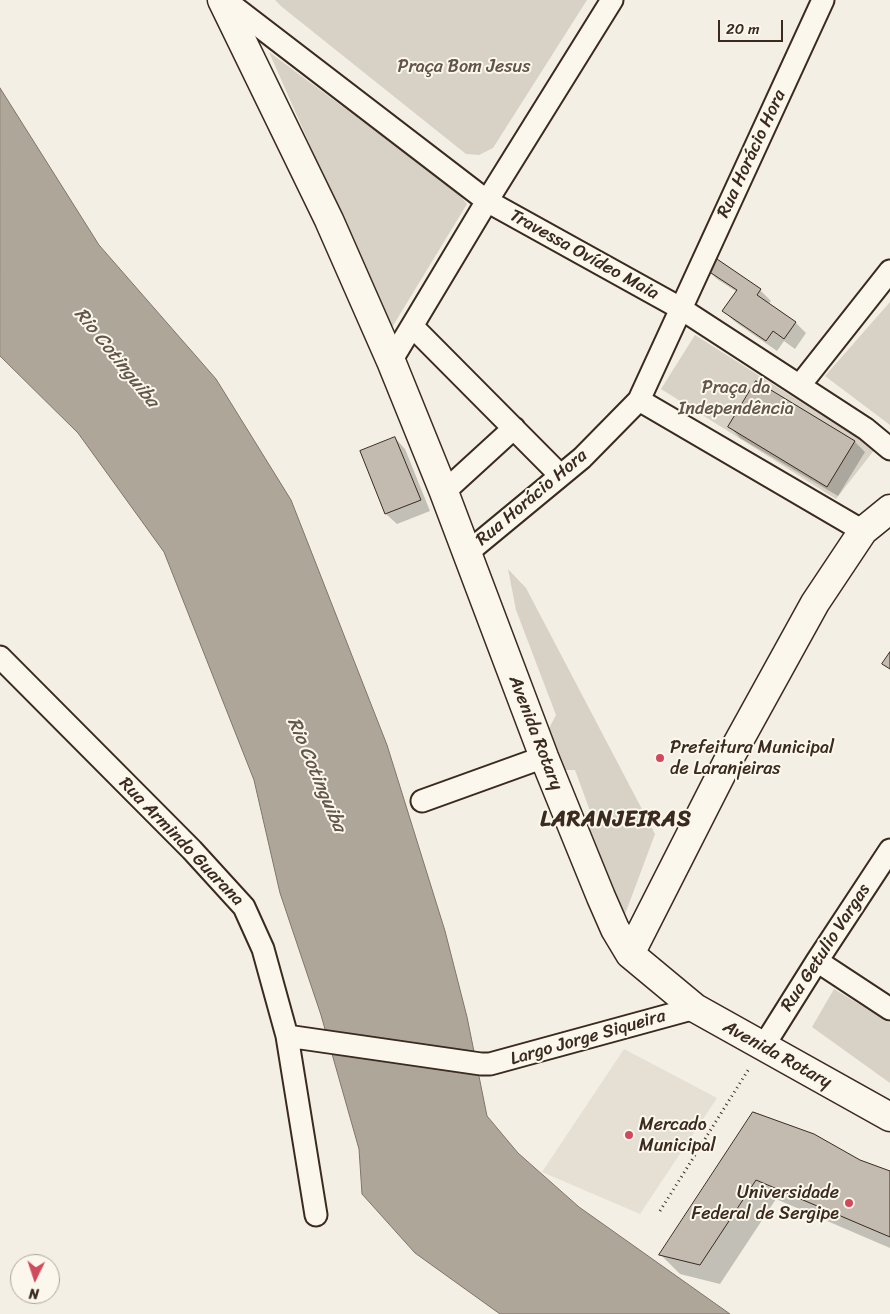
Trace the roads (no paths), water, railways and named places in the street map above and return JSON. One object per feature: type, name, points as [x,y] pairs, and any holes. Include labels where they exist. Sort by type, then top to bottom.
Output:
[{"type":"street","points":[[223,0],[488,201]]},
{"type":"street","points":[[223,0],[329,220],[391,361]]},
{"type":"street","points":[[391,361],[612,0]]},
{"type":"street","name":"Rua Horácio Hora","points":[[680,308],[823,0]]},
{"type":"street","name":"Travessa Ovídeo Maia","points":[[488,201],[680,308]]},
{"type":"street","points":[[800,385],[890,271]]},
{"type":"street","points":[[863,531],[639,400],[680,308],[866,429],[890,449]]},
{"type":"street","points":[[412,326],[560,476]]},
{"type":"street","name":"Avenida Rotary","points":[[391,361],[444,492],[544,758],[601,897],[615,928],[630,954],[694,1008],[890,1117]]},
{"type":"street","name":"Rua Horácio Hora","points":[[467,553],[582,458],[639,400]]},
{"type":"street","points":[[444,492],[514,428]]},
{"type":"street","points":[[630,954],[730,757],[815,603],[863,531],[890,509]]},
{"type":"street","name":"Rua Armindo Guarana","points":[[0,657],[192,850],[244,907],[264,949],[287,1036],[316,1215]]},
{"type":"street","points":[[422,801],[544,758]]},
{"type":"street","name":"Rua Getulio Vargas","points":[[763,1047],[816,961],[890,850]]},
{"type":"street","points":[[816,961],[890,1009]]},
{"type":"street","name":"Largo Jorge Siqueira","points":[[287,1036],[480,1064],[501,1062],[694,1008]]},
{"type":"water","name":"Rio Cotinguiba","points":[[0,88],[99,245],[216,379],[291,500],[387,745],[445,931],[467,1017],[487,1116],[518,1153],[579,1207],[730,1314],[500,1314],[415,1253],[362,1194],[359,1149],[321,1015],[280,893],[254,780],[164,552],[78,433],[0,356]]},
{"type":"place","name":"Prefeitura Municipal de Laranjeiras","points":[[660,758]]},
{"type":"place","name":"Mercado Municipal","points":[[629,1135]]},
{"type":"place","name":"Universidade Federal de Sergipe","points":[[849,1203]]},
{"type":"district","name":"LARANJEIRAS","points":[[616,820]]},
{"type":"park label","name":"Praça Bom Jesus","points":[[464,67]]},
{"type":"park label","name":"Praça da Independência","points":[[736,398]]}]
